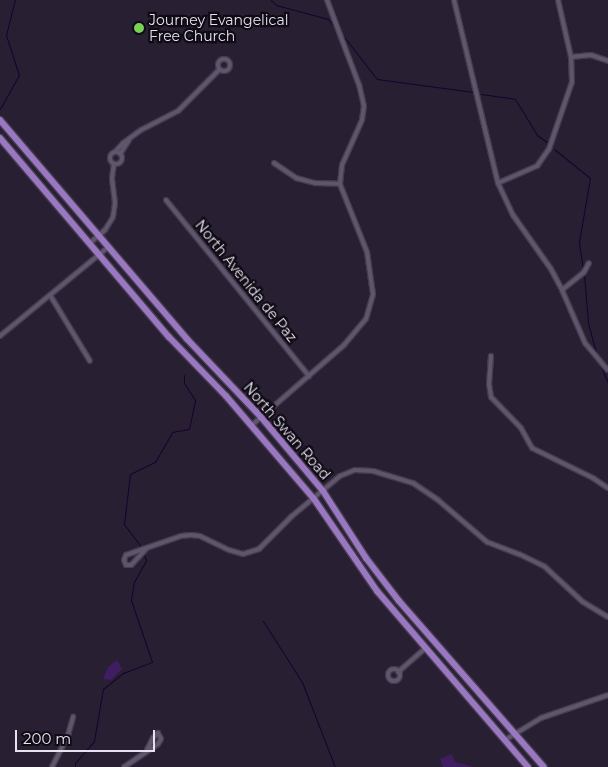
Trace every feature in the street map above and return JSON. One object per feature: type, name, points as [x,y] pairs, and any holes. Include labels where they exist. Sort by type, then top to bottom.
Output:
[{"type":"main road","name":"North Swan Road","points":[[0,120],[107,248],[187,339],[261,418],[323,491],[366,558],[400,601],[544,767]]},
{"type":"main road","name":"North Swan Road","points":[[0,138],[169,336],[252,425],[314,499],[364,574],[528,767]]},
{"type":"street","points":[[252,425],[344,345],[366,320],[373,294],[367,252],[340,184],[342,165],[362,120],[364,106],[359,85],[327,0]]},
{"type":"street","points":[[454,0],[498,184],[513,215],[562,290],[585,343],[608,370]]},
{"type":"street","points":[[498,184],[537,166],[550,149],[572,82],[571,57],[558,0]]},
{"type":"street","points":[[571,57],[591,55],[608,61]]},
{"type":"street","points":[[90,243],[105,230],[113,217],[115,204],[112,178],[114,164],[110,157],[118,153],[131,136],[178,111],[220,69]]},
{"type":"street","points":[[114,164],[121,162],[118,153]]},
{"type":"street","points":[[274,163],[296,178],[315,183],[340,184]]},
{"type":"street","name":"North Avenida de Paz","points":[[166,200],[309,376]]},
{"type":"street","points":[[0,336],[107,248]]},
{"type":"street","points":[[562,290],[584,272],[589,263]]},
{"type":"street","points":[[50,295],[90,361]]},
{"type":"street","points":[[492,356],[489,384],[491,397],[521,428],[532,448],[593,478],[608,488]]},
{"type":"street","points":[[147,548],[131,565],[126,565],[124,560],[126,555],[181,536],[200,536],[229,550],[243,554],[259,549],[292,516],[340,476],[355,470],[373,471],[413,483],[438,500],[487,542],[544,566],[584,602],[608,617]]},
{"type":"street","points":[[398,672],[426,648]]},
{"type":"street","points":[[505,740],[515,732],[542,718],[608,695]]},
{"type":"street","points":[[52,767],[68,734],[73,717]]},
{"type":"street","points":[[124,767],[147,750]]},
{"type":"shaded area","points":[[117,660],[122,669],[111,680],[103,679],[108,667]]},
{"type":"shaded area","points":[[452,754],[455,762],[473,767],[443,767],[440,759]]},
{"type":"waterway","points":[[0,109],[19,75],[6,35],[15,0]]},
{"type":"waterway","points":[[271,0],[276,5],[328,19],[335,27]]},
{"type":"waterway","points":[[341,33],[377,79],[473,92]]},
{"type":"waterway","points":[[481,94],[515,99],[537,135],[548,143]]},
{"type":"waterway","points":[[554,149],[590,178],[579,242],[583,270]]},
{"type":"waterway","points":[[584,274],[588,323],[596,353]]},
{"type":"waterway","points":[[600,364],[608,383]]},
{"type":"waterway","points":[[142,548],[124,524],[130,474],[155,462],[172,432],[189,429],[195,400],[184,383],[184,375]]},
{"type":"waterway","points":[[75,767],[75,763],[94,741],[103,689],[123,673],[152,662],[131,600],[134,582],[146,560],[144,555]]},
{"type":"waterway","points":[[263,621],[302,682],[335,767]]},
{"type":"place","name":"Journey Evangelical Free Church","points":[[139,28]]}]
